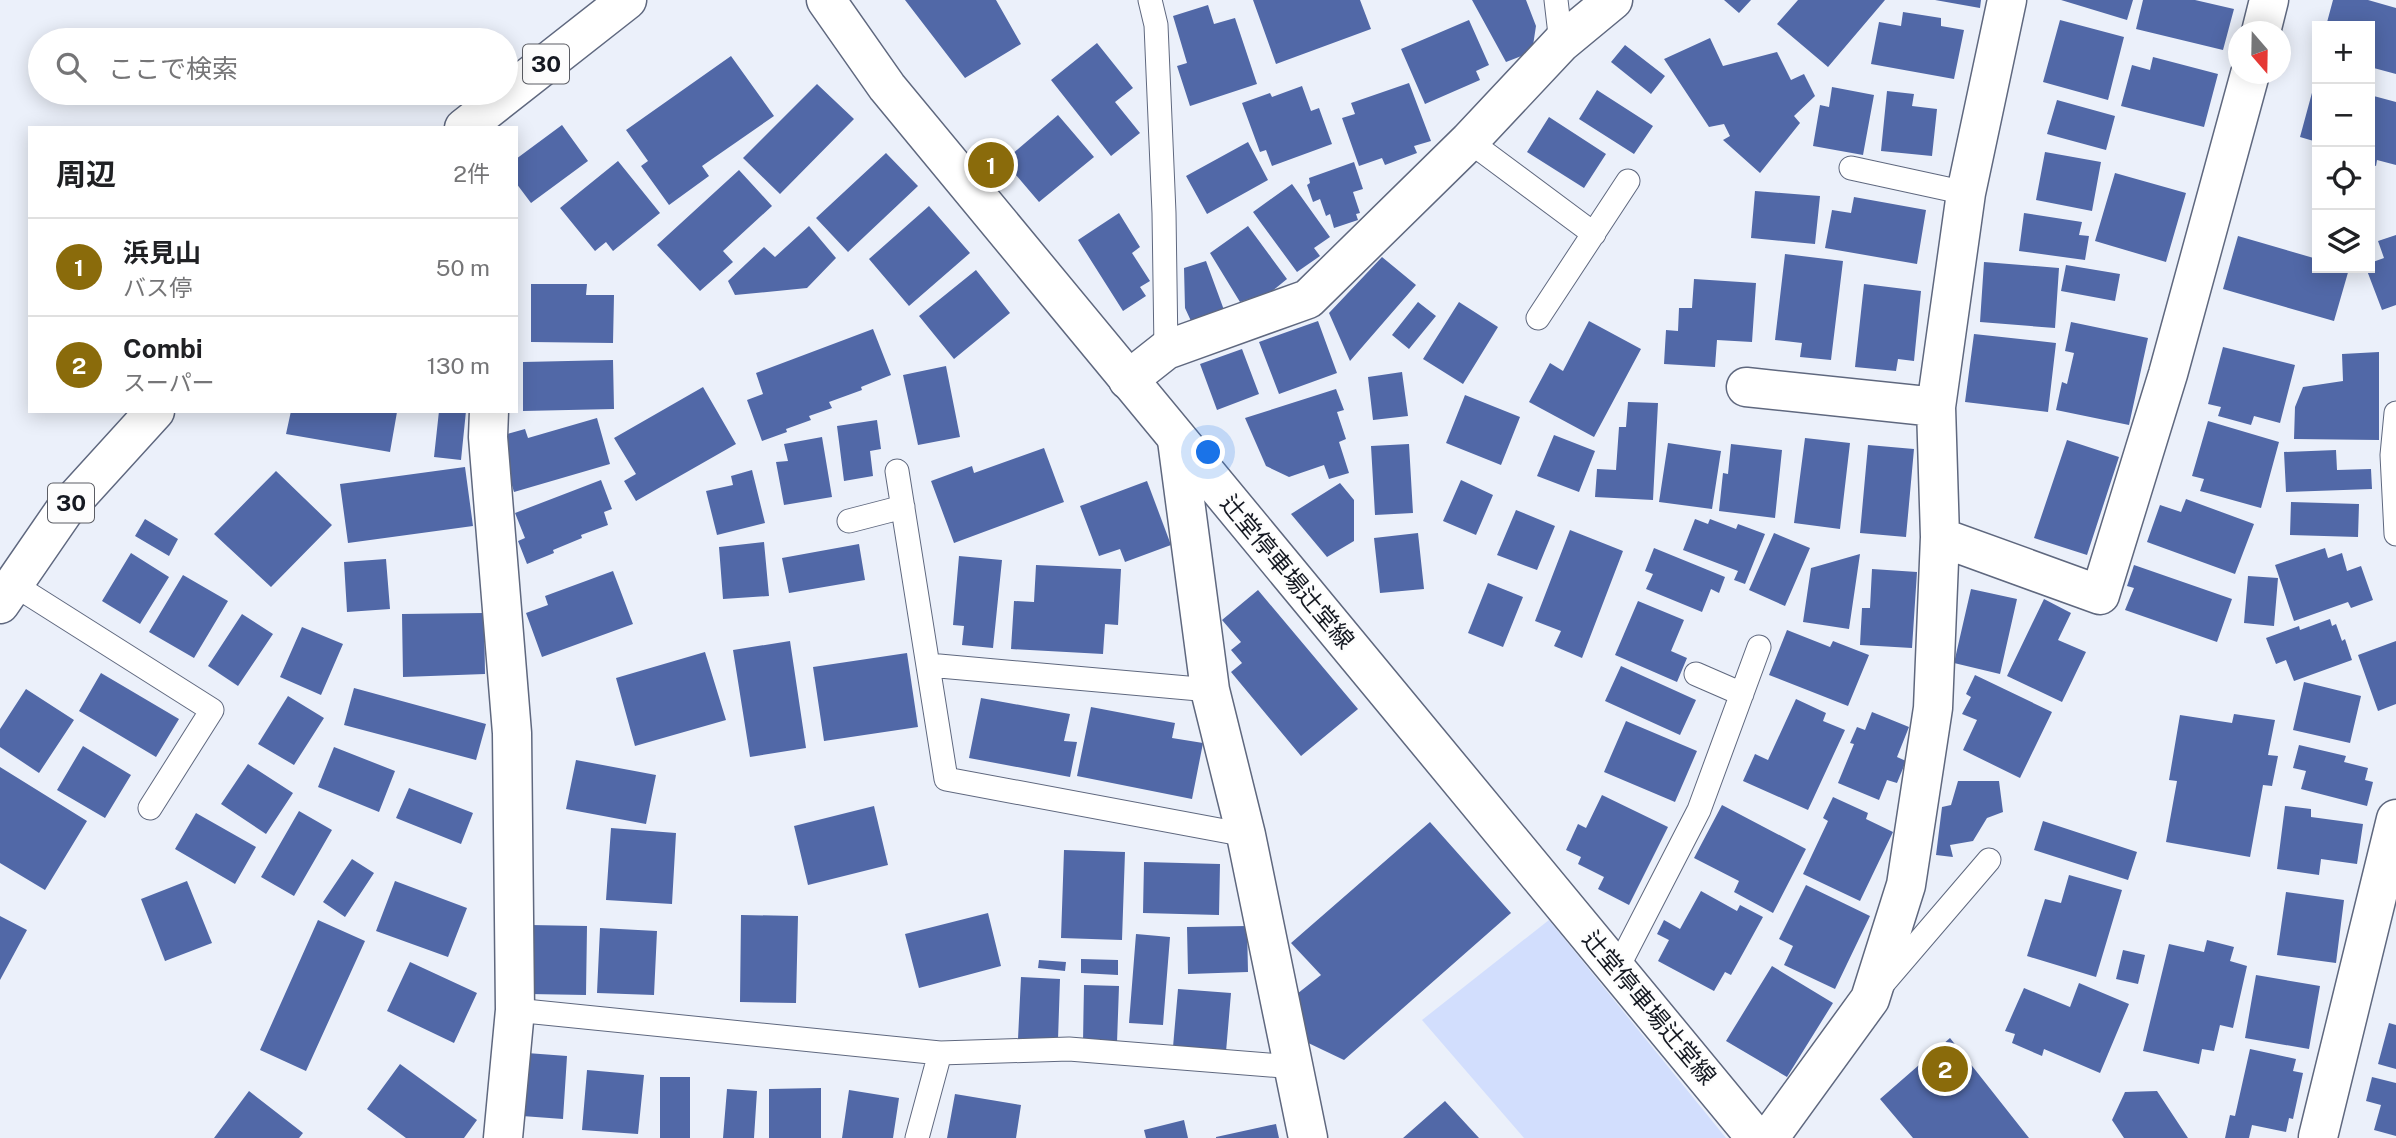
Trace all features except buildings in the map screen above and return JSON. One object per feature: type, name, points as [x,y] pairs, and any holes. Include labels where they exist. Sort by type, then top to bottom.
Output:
[{"type":"street","name":"30","points":[[518,89],[627,0]]},
{"type":"street","name":"辻堂停車場辻堂線","points":[[826,0],[887,87],[1756,1138]]},
{"type":"street","points":[[1128,380],[1166,350],[1308,299],[1469,141],[1561,43],[1613,0]]},
{"type":"street","points":[[1769,1138],[1870,999],[1906,885],[1933,708],[1940,537],[1936,407],[1966,193],[2007,0]]},
{"type":"street","points":[[2264,21],[2270,0]]},
{"type":"street","points":[[1940,537],[2101,595],[2168,374],[2246,84]]},
{"type":"street","name":"30","points":[[478,122],[499,105]]},
{"type":"street","points":[[1746,387],[1936,407]]},
{"type":"street","name":"30","points":[[7,594],[64,511],[153,413]]},
{"type":"street","points":[[489,413],[488,437],[512,733],[516,1010],[503,1138]]},
{"type":"street","points":[[1177,440],[1210,690],[1245,835],[1308,1138]]},
{"type":"street","points":[[2318,1138],[2396,819]]},
{"type":"lane","points":[[1150,0],[1156,25],[1164,213],[1166,350]]},
{"type":"lane","points":[[1556,0],[1561,43]]},
{"type":"lane","points":[[1469,141],[1594,234]]},
{"type":"lane","points":[[1852,168],[1966,193]]},
{"type":"lane","points":[[1538,318],[1628,181]]},
{"type":"lane","points":[[2396,413],[2392,455],[2396,534]]},
{"type":"lane","points":[[897,471],[946,779],[1245,835]]},
{"type":"lane","points":[[849,521],[903,507]]},
{"type":"lane","points":[[7,594],[212,710],[149,808]]},
{"type":"lane","points":[[1617,969],[1699,810],[1759,647]]},
{"type":"lane","points":[[928,665],[1210,690]]},
{"type":"lane","points":[[1696,674],[1742,694]]},
{"type":"lane","points":[[1870,999],[1989,860]]},
{"type":"lane","points":[[516,1010],[940,1053],[1069,1049],[1295,1067]]},
{"type":"lane","points":[[917,1138],[940,1053]]},
{"type":"shaded area","points":[[1549,920],[1726,1138],[1524,1138],[1422,1020]]},
{"type":"place","name":"浜見山","points":[[991,165]]},
{"type":"place","name":"Combi","points":[[1945,1069]]}]
